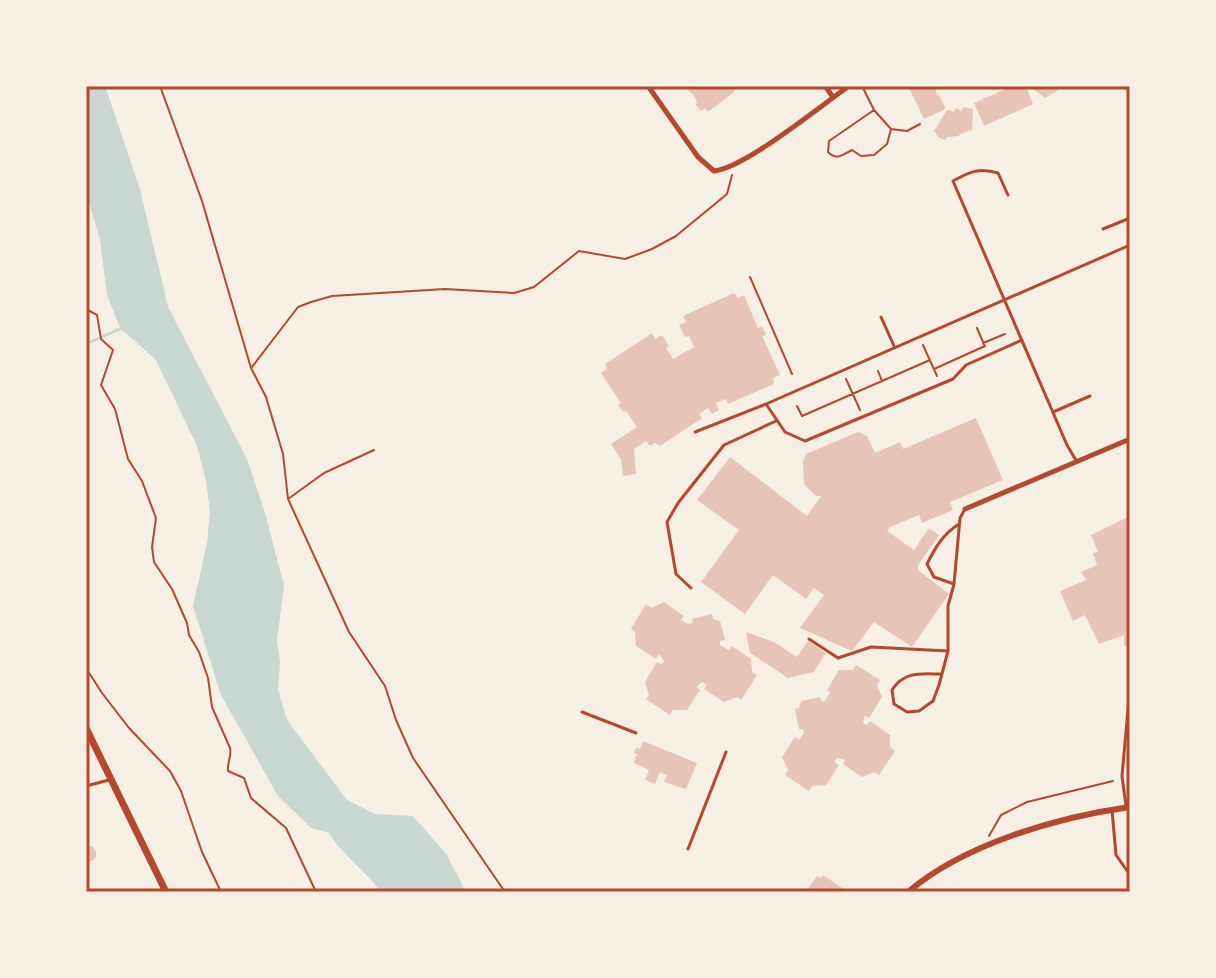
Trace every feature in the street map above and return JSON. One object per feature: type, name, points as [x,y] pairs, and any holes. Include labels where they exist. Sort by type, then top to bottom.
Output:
[{"type":"main road","points":[[86,728],[166,892]]},
{"type":"street","points":[[648,86],[708,168],[714,171],[735,163],[849,86]]},
{"type":"street","points":[[825,86],[833,97]]},
{"type":"street","points":[[965,509],[1130,439]]},
{"type":"street","points":[[908,892],[935,872],[1009,837],[1060,820],[1128,807]]},
{"type":"lane","points":[[1008,195],[998,173],[985,169],[970,172],[953,181],[1077,462]]},
{"type":"lane","points":[[1103,229],[1130,218]]},
{"type":"lane","points":[[695,432],[1130,245]]},
{"type":"lane","points":[[881,317],[895,347]]},
{"type":"lane","points":[[766,404],[785,432],[805,441],[953,379],[966,365],[1022,340]]},
{"type":"lane","points":[[1053,412],[1090,396]]},
{"type":"lane","points":[[691,588],[676,574],[667,522],[678,503],[724,445],[776,421]]},
{"type":"lane","points":[[941,674],[908,674],[898,680],[892,690],[894,704],[907,712],[919,711],[933,701],[948,651],[948,606],[954,584],[959,524],[965,509]]},
{"type":"lane","points":[[954,584],[934,577],[927,564],[949,530],[959,524]]},
{"type":"lane","points":[[809,639],[838,658],[871,647],[948,651]]},
{"type":"lane","points":[[1128,807],[1123,779],[1130,687]]},
{"type":"lane","points":[[582,712],[636,733]]},
{"type":"lane","points":[[688,849],[726,752]]},
{"type":"lane","points":[[86,786],[111,780]]},
{"type":"lane","points":[[1112,810],[1116,855],[1130,875]]},
{"type":"lane","points":[[155,892],[162,883]]},
{"type":"path","points":[[160,86],[202,201],[251,368],[266,397],[283,454],[288,499],[349,632],[385,686],[413,758],[505,892]]},
{"type":"path","points":[[862,86],[874,110],[891,129],[907,131],[920,124]]},
{"type":"path","points":[[874,110],[829,141],[828,152],[840,158],[852,150],[861,156],[874,155],[887,144],[891,129]]},
{"type":"path","points":[[251,368],[298,307],[311,302],[332,296],[445,289],[514,293],[534,287],[579,251],[625,259],[652,249],[676,236],[727,194],[735,163]]},
{"type":"path","points":[[750,277],[792,374]]},
{"type":"path","points":[[86,309],[97,315],[101,339],[113,350],[101,385],[115,409],[128,459],[142,481],[156,518],[152,547],[154,562],[172,589],[189,635],[199,652],[208,678],[212,707],[230,748],[228,771],[244,778],[251,798],[286,828],[316,892]]},
{"type":"path","points":[[934,369],[985,346],[977,328]]},
{"type":"path","points":[[983,343],[1005,334]]},
{"type":"path","points":[[923,344],[938,378]]},
{"type":"path","points":[[797,406],[802,416],[930,360]]},
{"type":"path","points":[[878,371],[882,381]]},
{"type":"path","points":[[845,377],[860,411]]},
{"type":"path","points":[[288,499],[324,473],[374,450]]},
{"type":"path","points":[[86,668],[129,728],[170,771],[221,892]]},
{"type":"path","points":[[989,837],[1001,815],[1027,802],[1123,779]]},
{"type":"shaded area","points":[[86,86],[105,86],[140,189],[168,307],[247,459],[265,513],[284,586],[277,640],[280,662],[278,689],[287,720],[347,800],[375,814],[413,816],[447,855],[466,892],[381,892],[329,833],[311,828],[278,796],[221,695],[193,606],[207,543],[210,512],[206,481],[197,446],[156,360],[120,328],[107,295],[100,240],[86,192]]},
{"type":"building","points":[[684,86],[731,86],[735,91],[708,112],[705,108],[701,111],[695,104],[695,97]]},
{"type":"building","points":[[908,86],[935,86],[944,110],[924,119]]},
{"type":"building","points":[[1013,86],[1026,86],[1033,104],[984,126],[974,103],[983,102],[982,99],[995,94],[997,96],[996,93],[1008,88],[1011,90]]},
{"type":"building","points":[[1029,86],[1065,86],[1045,98]]},
{"type":"building","points":[[963,107],[973,109],[972,130],[945,140],[939,138],[934,131],[947,110],[954,112],[956,108],[962,111]]},
{"type":"building","points":[[734,293],[738,298],[744,295],[758,328],[762,326],[766,335],[762,336],[780,375],[773,378],[774,384],[728,404],[726,399],[716,403],[719,410],[712,414],[708,408],[699,414],[702,418],[660,446],[655,443],[650,446],[646,441],[634,449],[636,474],[623,476],[621,459],[611,444],[637,427],[618,405],[621,403],[601,373],[607,369],[605,364],[652,333],[655,339],[662,335],[673,359],[694,347],[679,325],[686,322],[683,316]]},
{"type":"building","points":[[976,418],[1003,480],[950,502],[953,510],[922,523],[919,515],[887,531],[914,550],[929,528],[939,535],[918,565],[918,570],[949,594],[912,647],[874,622],[852,651],[800,628],[824,595],[814,588],[806,599],[773,575],[745,614],[701,582],[739,530],[697,500],[730,457],[807,516],[821,496],[816,496],[804,484],[803,462],[806,454],[858,432],[867,436],[875,453],[900,442],[903,449]]},
{"type":"building","points":[[1130,516],[1130,646],[1124,646],[1124,635],[1099,644],[1085,615],[1073,621],[1060,591],[1086,580],[1081,572],[1097,565],[1093,553],[1098,552],[1091,535]]},
{"type":"building","points":[[664,602],[684,616],[681,620],[688,624],[693,623],[692,619],[712,614],[713,619],[720,621],[725,640],[720,641],[720,645],[729,650],[732,646],[751,659],[752,672],[757,675],[741,700],[737,697],[724,702],[704,689],[707,685],[702,682],[696,687],[700,690],[687,710],[673,710],[670,715],[646,699],[649,695],[645,682],[657,662],[661,665],[664,661],[659,654],[656,659],[636,646],[635,632],[631,629],[646,604],[651,608]]},
{"type":"building","points":[[746,632],[774,642],[797,657],[808,641],[826,653],[814,672],[788,678],[750,653]]},
{"type":"building","points":[[856,665],[880,680],[877,685],[882,697],[869,718],[865,715],[863,723],[867,725],[870,721],[890,735],[890,747],[895,751],[879,775],[875,772],[862,777],[843,764],[845,760],[837,758],[834,762],[839,765],[826,785],[812,786],[809,791],[785,775],[788,770],[782,757],[795,737],[799,740],[804,733],[803,729],[799,729],[795,709],[799,708],[801,701],[820,697],[822,702],[825,701],[830,692],[827,690],[839,670],[853,670]]},
{"type":"building","points":[[643,741],[697,763],[686,789],[664,782],[667,775],[660,772],[655,784],[645,780],[649,770],[634,763],[637,754],[634,753]]},
{"type":"building","points":[[92,846],[96,857],[86,861],[86,847]]},
{"type":"building","points":[[823,875],[848,892],[806,892],[817,876],[821,878]]},
{"type":"waterway","points":[[86,344],[122,328]]}]
